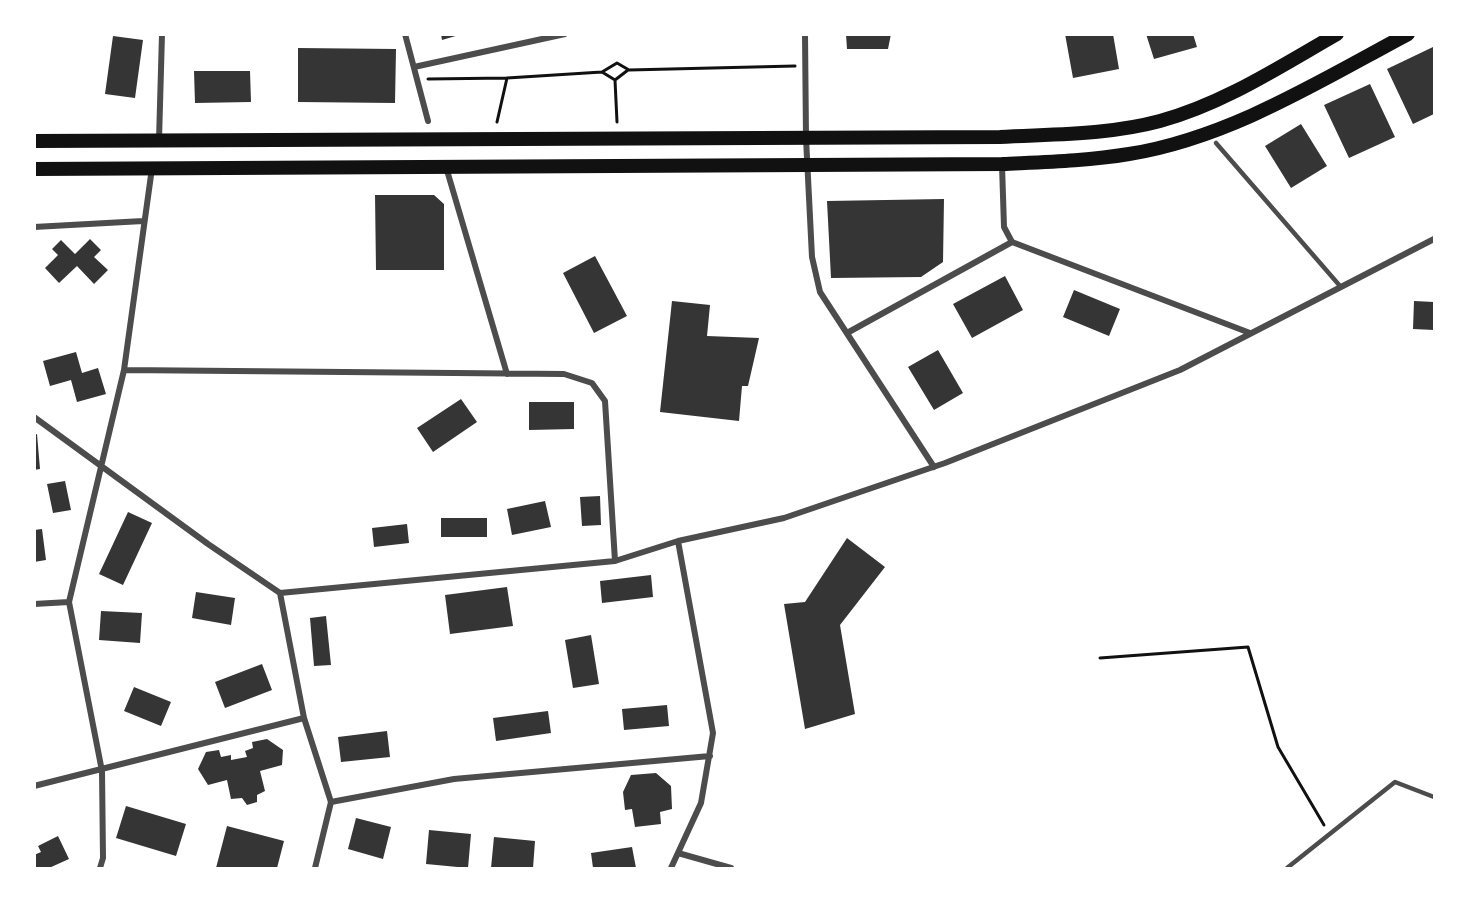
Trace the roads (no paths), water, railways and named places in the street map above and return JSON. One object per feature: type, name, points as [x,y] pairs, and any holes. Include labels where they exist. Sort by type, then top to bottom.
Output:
[{"type":"main road","points":[[34,141],[1000,137],[1125,129],[1195,110],[1337,34]]},
{"type":"main road","points":[[34,169],[1002,164],[1130,154],[1213,132],[1271,106],[1408,34]]},
{"type":"street","points":[[159,140],[162,34]]},
{"type":"street","points":[[405,34],[428,121]]},
{"type":"street","points":[[414,67],[565,34]]},
{"type":"street","points":[[805,34],[806,138],[812,257],[820,292],[934,467]]},
{"type":"street","points":[[1002,164],[1004,227],[1012,242],[1250,333]]},
{"type":"street","points":[[446,166],[507,374]]},
{"type":"street","points":[[100,868],[102,771],[69,602],[124,370],[152,168]]},
{"type":"street","points":[[34,227],[143,221]]},
{"type":"street","points":[[34,417],[280,593],[615,561],[678,541],[784,518],[934,467],[1180,370],[1434,239]]},
{"type":"street","points":[[847,333],[1012,242]]},
{"type":"street","points":[[124,370],[564,374],[592,383],[604,401],[615,561]]},
{"type":"street","points":[[671,868],[701,803],[713,733],[678,541]]},
{"type":"street","points":[[280,593],[304,718],[331,802],[315,868]]},
{"type":"street","points":[[34,604],[69,602]]},
{"type":"street","points":[[34,786],[102,771],[304,718]]},
{"type":"street","points":[[331,802],[454,779],[710,756]]},
{"type":"street","points":[[678,853],[731,868]]},
{"type":"lane","points":[[1216,143],[1340,286]]},
{"type":"lane","points":[[1287,868],[1395,782],[1434,797]]}]
